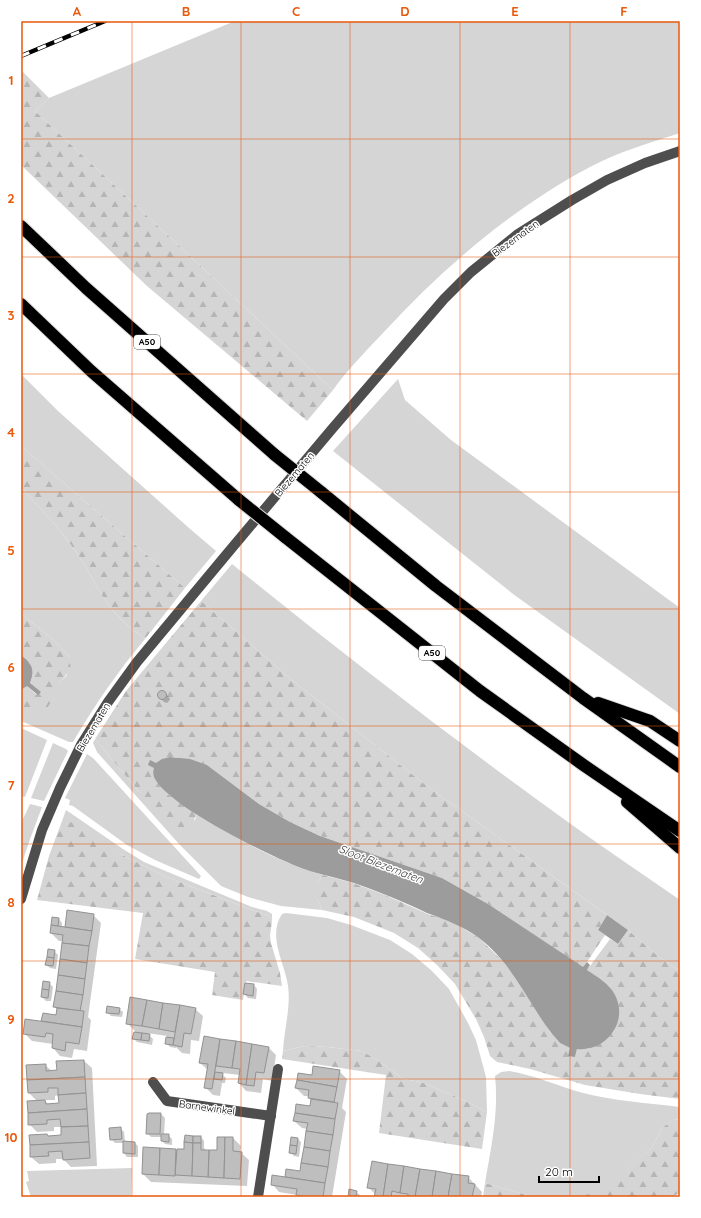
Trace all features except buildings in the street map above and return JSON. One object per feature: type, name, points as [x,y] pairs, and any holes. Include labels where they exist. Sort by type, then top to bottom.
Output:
[{"type":"highway","name":"A50","points":[[21,226],[86,288],[276,455],[321,492],[436,586],[583,698],[680,767]]},
{"type":"highway","name":"A50","points":[[21,304],[91,371],[239,500],[285,537],[480,691],[582,764],[680,831]]},
{"type":"highway","name":"A50","points":[[583,698],[650,721],[680,741]]},
{"type":"highway","name":"A50","points":[[582,764],[680,848]]},
{"type":"street","name":"Biezematen","points":[[21,897],[42,830],[54,800],[81,745],[108,702],[137,662],[236,543],[444,299],[471,272],[518,234],[572,200],[607,180],[645,163],[680,151]]},
{"type":"street","points":[[258,1197],[278,1068]]},
{"type":"street","name":"Barnewinkel","points":[[153,1082],[167,1101],[271,1116]]},
{"type":"green space","points":[[235,21],[680,21],[680,133],[634,148],[590,167],[533,202],[506,221],[479,241],[454,263],[406,309],[364,353],[333,390],[35,111],[49,98]]},
{"type":"green space","points":[[22,71],[49,98],[35,111],[333,390],[307,421],[147,286],[21,165]]},
{"type":"green space","points":[[21,374],[58,411],[216,551],[185,588],[21,446]]},
{"type":"green space","points":[[398,379],[405,400],[451,440],[680,608],[680,714],[513,594],[333,451]]},
{"type":"green space","points":[[21,446],[185,588],[145,639],[113,611],[67,539],[21,488]]},
{"type":"green space","points":[[21,488],[67,539],[113,611],[145,639],[107,689],[73,742],[69,742],[21,721],[21,714],[53,700],[56,686],[67,675],[69,657],[57,643],[21,613]]},
{"type":"green space","points":[[232,564],[483,760],[582,832],[680,900],[680,971],[659,957],[628,930],[427,786],[292,680],[201,601]]},
{"type":"green space","points":[[201,601],[292,680],[427,786],[607,915],[598,930],[605,935],[583,968],[488,904],[442,878],[320,836],[290,822],[259,804],[207,765],[171,757],[161,761],[154,768],[168,794],[197,814],[191,823],[175,832],[139,792],[95,739],[126,691]]},
{"type":"green space","points":[[21,613],[57,643],[69,657],[71,669],[57,686],[53,700],[46,709],[22,714],[21,690],[27,686],[37,695],[30,683],[33,674],[32,667],[21,655]]},
{"type":"green space","points":[[21,728],[47,740],[25,797],[21,796]]},
{"type":"green space","points":[[95,739],[139,792],[195,820],[197,814],[274,857],[323,875],[317,883],[317,898],[322,910],[281,906],[248,897],[221,886],[179,844],[97,752],[93,743]]},
{"type":"green space","points":[[53,743],[68,751],[44,801],[31,798]]},
{"type":"green space","points":[[87,754],[93,758],[201,876],[199,879],[155,860],[127,845],[73,806],[69,805],[70,800],[65,798]]},
{"type":"green space","points":[[30,804],[42,807],[21,866],[21,823]]},
{"type":"green space","points":[[66,810],[144,862],[252,907],[267,911],[272,914],[272,921],[269,916],[167,877],[120,854],[62,821]]},
{"type":"green space","points":[[62,821],[75,823],[120,854],[167,877],[269,916],[272,921],[270,936],[271,943],[280,973],[282,986],[246,981],[243,1000],[212,995],[215,972],[135,959],[143,913],[37,900],[49,856]]},
{"type":"green space","points":[[323,875],[353,883],[428,914],[447,920],[479,938],[503,961],[519,982],[550,1032],[560,1043],[570,1048],[575,1057],[577,1049],[588,1049],[607,1039],[614,1031],[619,1010],[610,987],[587,970],[610,939],[618,944],[628,930],[659,957],[680,971],[680,1099],[585,1085],[530,1069],[497,1062],[490,1056],[476,1019],[455,984],[418,948],[394,933],[354,917],[322,910],[317,898],[317,883]]},
{"type":"green space","points":[[286,913],[327,918],[351,925],[390,940],[412,954],[432,971],[449,989],[476,1040],[486,1077],[487,1112],[466,1101],[421,1082],[403,1079],[379,1061],[362,1051],[304,1046],[283,1051],[289,994],[286,977],[278,950],[276,932],[282,914]]},
{"type":"green space","points":[[304,1046],[362,1051],[379,1061],[403,1079],[421,1082],[466,1101],[487,1112],[482,1149],[379,1133],[386,1075],[282,1059],[283,1051]]},
{"type":"green space","points":[[509,1071],[528,1075],[595,1096],[680,1107],[680,1120],[674,1119],[662,1128],[652,1147],[603,1194],[534,1197],[485,1183],[495,1116],[495,1076],[501,1072]]},
{"type":"green space","points":[[674,1119],[680,1120],[680,1193],[671,1197],[561,1197],[603,1193],[652,1147],[662,1128]]},
{"type":"green space","points":[[132,1168],[131,1197],[31,1197],[26,1182],[29,1181],[27,1171]]},
{"type":"green space","points":[[485,1183],[534,1197],[483,1197]]},
{"type":"water","points":[[21,655],[32,667],[33,674],[30,683],[41,692],[38,695],[27,686],[21,690]]},
{"type":"water","name":"Sloot Biezematen","points":[[170,757],[190,759],[207,765],[259,804],[290,822],[320,836],[442,878],[488,904],[583,967],[587,962],[590,965],[587,970],[606,984],[615,995],[619,1005],[617,1025],[612,1033],[597,1046],[588,1049],[577,1049],[575,1057],[568,1056],[570,1048],[560,1043],[552,1034],[511,971],[491,948],[479,938],[467,930],[411,905],[354,883],[296,866],[218,828],[177,801],[162,788],[154,777],[154,768],[148,765],[150,760],[156,763],[162,759]]},
{"type":"water","points":[[607,915],[628,930],[618,944],[598,930]]},
{"type":"railway","points":[[21,56],[105,21]]}]
